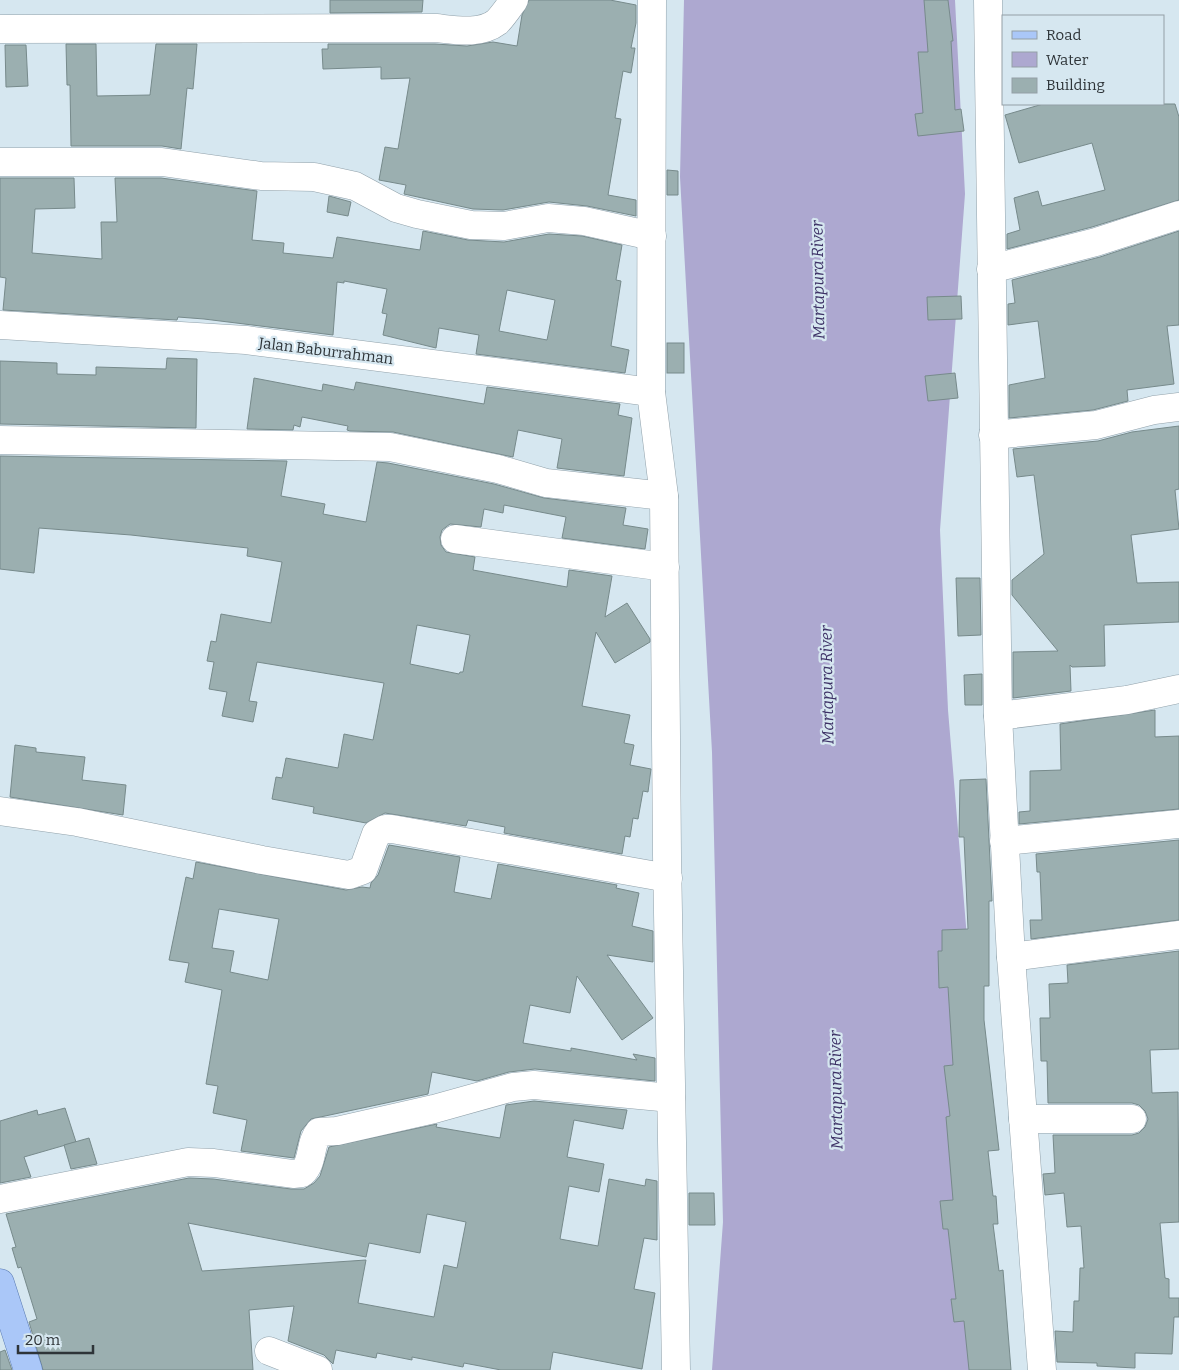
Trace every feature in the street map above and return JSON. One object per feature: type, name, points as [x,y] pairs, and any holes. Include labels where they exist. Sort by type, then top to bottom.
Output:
[{"type":"main road","points":[[2,1294],[28,1370]]},
{"type":"street","points":[[0,28],[436,28],[468,31],[484,28],[497,22],[514,0]]},
{"type":"street","points":[[652,0],[650,392],[664,496],[676,1370]]},
{"type":"street","points":[[988,0],[998,716],[1011,957],[1042,1370]]},
{"type":"street","points":[[0,162],[162,162],[261,176],[314,177],[355,186],[396,208],[471,225],[504,226],[548,218],[584,221],[652,236]]},
{"type":"street","points":[[991,268],[1096,242],[1179,215]]},
{"type":"street","name":"Jalan Baburrahman","points":[[0,325],[246,340],[650,392]]},
{"type":"street","points":[[993,435],[1096,425],[1154,410],[1179,407]]},
{"type":"street","points":[[0,440],[390,447],[498,469],[546,483],[664,496]]},
{"type":"street","points":[[455,539],[665,568]]},
{"type":"street","points":[[998,716],[1127,700],[1179,689]]},
{"type":"street","points":[[0,811],[77,822],[262,860],[349,875],[364,870],[376,834],[385,829],[392,829],[668,878]]},
{"type":"street","points":[[1004,841],[1179,824]]},
{"type":"street","points":[[1011,957],[1179,935]]},
{"type":"street","points":[[0,1199],[188,1162],[214,1163],[293,1174],[302,1173],[310,1162],[315,1138],[319,1132],[337,1131],[434,1109],[513,1087],[545,1085],[671,1098]]},
{"type":"street","points":[[1023,1119],[1132,1119]]},
{"type":"street","points":[[269,1351],[318,1370]]},
{"type":"water","name":"Martapura River","points":[[684,0],[955,0],[965,194],[940,530],[948,710],[1003,1370],[712,1370],[723,1222],[712,752],[680,177]]},
{"type":"building","points":[[330,0],[423,0],[422,12],[330,13]]},
{"type":"building","points":[[529,0],[610,0],[636,5],[636,23],[631,48],[635,48],[631,73],[623,71],[615,118],[621,119],[608,195],[636,200],[636,216],[587,206],[549,202],[503,210],[473,209],[404,194],[406,185],[379,180],[385,147],[398,149],[410,78],[381,79],[381,67],[323,69],[322,49],[328,49],[328,44],[435,44],[467,46],[493,42],[517,46],[522,15]]},
{"type":"building","points":[[924,0],[948,0],[953,41],[951,41],[955,110],[961,109],[964,131],[918,136],[915,114],[923,113],[918,52],[928,52]]},
{"type":"building","points":[[66,44],[96,44],[97,96],[150,95],[156,44],[197,44],[193,89],[187,88],[181,149],[162,146],[71,146],[70,85],[67,85]]},
{"type":"building","points":[[5,45],[26,45],[28,86],[6,87]]},
{"type":"building","points":[[1175,104],[1179,117],[1179,200],[1092,227],[1007,249],[1007,234],[1020,230],[1014,198],[1038,191],[1042,206],[1105,190],[1092,143],[1019,163],[1005,115],[1040,105]]},
{"type":"building","points":[[667,170],[678,171],[678,195],[667,195]]},
{"type":"building","points":[[0,178],[74,178],[75,208],[35,209],[32,253],[102,259],[101,222],[117,222],[115,178],[161,178],[257,191],[252,240],[284,243],[283,253],[333,258],[337,237],[420,250],[423,231],[468,240],[504,242],[549,234],[582,236],[622,245],[616,280],[621,281],[611,346],[629,350],[625,373],[476,354],[479,335],[439,328],[436,348],[383,335],[387,314],[382,313],[387,289],[344,281],[344,283],[337,282],[333,335],[178,317],[177,320],[3,310],[6,278],[0,277]],"holes":[[[507,290],[555,300],[547,340],[499,331]]]},
{"type":"building","points":[[329,196],[351,202],[348,216],[327,212]]},
{"type":"building","points":[[1179,231],[1179,325],[1167,326],[1174,384],[1127,390],[1128,401],[1093,410],[1009,418],[1009,385],[1045,378],[1038,321],[1008,325],[1008,304],[1015,303],[1012,280],[1100,257]]},
{"type":"building","points":[[961,296],[962,319],[928,320],[927,297]]},
{"type":"building","points":[[667,343],[684,343],[684,373],[667,373]]},
{"type":"building","points":[[167,358],[197,359],[196,428],[0,424],[0,361],[57,363],[57,374],[96,375],[96,367],[166,369]]},
{"type":"building","points":[[955,373],[958,398],[928,401],[925,376]]},
{"type":"building","points":[[254,378],[322,391],[323,384],[354,390],[356,382],[484,404],[487,387],[620,404],[618,415],[632,418],[624,476],[557,468],[562,439],[518,430],[513,457],[393,432],[350,431],[347,430],[348,426],[302,417],[300,427],[294,425],[293,430],[247,429]]},
{"type":"building","points":[[1179,426],[1179,489],[1175,490],[1179,529],[1131,535],[1137,583],[1179,582],[1179,622],[1104,625],[1105,666],[1072,667],[1070,665],[1071,691],[1013,698],[1013,652],[1058,651],[1012,595],[1012,580],[1044,554],[1034,475],[1017,477],[1013,449],[1098,441],[1132,432]]},
{"type":"building","points":[[0,456],[287,461],[281,496],[325,504],[323,514],[366,522],[377,462],[494,484],[544,498],[626,508],[623,525],[648,529],[645,549],[562,538],[566,517],[504,505],[503,513],[484,509],[481,527],[450,524],[442,530],[440,537],[441,545],[446,552],[475,557],[473,570],[567,587],[569,570],[612,576],[605,617],[627,603],[650,639],[650,642],[615,663],[596,632],[582,706],[630,715],[624,743],[634,745],[630,765],[651,769],[648,792],[643,791],[638,819],[633,818],[630,837],[625,836],[622,854],[504,833],[505,827],[468,820],[466,826],[385,813],[366,823],[313,813],[314,807],[272,799],[276,777],[282,778],[286,758],[338,768],[344,734],[373,740],[384,683],[257,662],[249,701],[257,702],[253,722],[222,716],[227,692],[209,689],[214,662],[207,661],[211,641],[216,642],[221,614],[271,623],[282,562],[247,556],[248,548],[131,535],[39,528],[34,573],[0,569]],"holes":[[[417,625],[470,635],[463,672],[459,674],[410,664]]]},
{"type":"building","points":[[956,578],[980,578],[981,635],[958,636]]},
{"type":"building","points":[[982,674],[982,705],[965,705],[964,675]]},
{"type":"building","points":[[1155,710],[1155,737],[1179,736],[1179,809],[1019,824],[1019,812],[1030,811],[1030,771],[1061,770],[1060,724]]},
{"type":"building","points":[[15,745],[36,748],[36,752],[85,757],[82,780],[126,785],[123,815],[10,797]]},
{"type":"building","points":[[986,779],[992,901],[989,901],[989,986],[984,986],[984,1020],[999,1150],[988,1151],[993,1196],[996,1196],[998,1224],[993,1224],[999,1271],[1003,1270],[1011,1370],[969,1370],[964,1321],[954,1322],[951,1299],[956,1299],[948,1229],[943,1229],[940,1201],[953,1200],[946,1117],[950,1116],[944,1066],[953,1065],[948,987],[939,988],[938,951],[942,951],[942,930],[968,929],[964,837],[959,837],[960,780]]},
{"type":"building","points":[[1179,840],[1179,920],[1031,939],[1030,920],[1042,920],[1040,872],[1037,872],[1036,854]]},
{"type":"building","points":[[389,845],[460,857],[454,892],[491,899],[498,864],[617,885],[616,888],[639,893],[632,926],[653,931],[653,962],[607,955],[653,1018],[622,1040],[577,976],[570,1013],[530,1005],[523,1043],[571,1051],[571,1048],[637,1060],[633,1054],[655,1058],[655,1081],[535,1069],[509,1072],[477,1081],[432,1072],[428,1094],[311,1119],[301,1131],[294,1158],[241,1151],[247,1120],[213,1113],[218,1086],[206,1084],[222,990],[185,982],[189,963],[169,960],[186,877],[193,879],[196,862],[346,890],[362,887],[370,888],[371,883],[378,875]],"holes":[[[219,909],[279,919],[268,980],[230,972],[234,951],[212,948]]]},
{"type":"building","points":[[1179,951],[1179,1049],[1150,1050],[1152,1093],[1178,1092],[1179,1222],[1160,1223],[1165,1278],[1169,1279],[1169,1298],[1179,1298],[1179,1317],[1174,1317],[1172,1354],[1135,1353],[1135,1368],[1097,1366],[1097,1363],[1057,1362],[1055,1331],[1073,1332],[1074,1301],[1079,1301],[1080,1268],[1084,1268],[1081,1226],[1067,1227],[1064,1193],[1045,1195],[1043,1174],[1055,1173],[1053,1135],[1132,1135],[1139,1133],[1145,1127],[1148,1119],[1145,1111],[1139,1105],[1132,1103],[1048,1103],[1047,1061],[1041,1061],[1040,1018],[1050,1018],[1049,984],[1068,983],[1067,965]]},
{"type":"building","points":[[534,1101],[627,1110],[623,1129],[574,1120],[567,1157],[604,1164],[599,1192],[569,1186],[560,1239],[598,1246],[609,1179],[645,1186],[646,1179],[657,1181],[657,1240],[644,1238],[634,1289],[655,1293],[642,1369],[553,1352],[550,1370],[501,1370],[464,1363],[463,1367],[412,1357],[412,1360],[377,1353],[376,1358],[336,1350],[333,1364],[324,1355],[288,1341],[294,1306],[249,1310],[253,1370],[43,1370],[29,1322],[37,1319],[21,1267],[18,1268],[12,1248],[16,1247],[6,1214],[189,1178],[304,1189],[314,1183],[320,1176],[329,1147],[437,1124],[436,1127],[500,1138],[506,1105]],"holes":[[[427,1214],[466,1222],[457,1268],[444,1265],[434,1317],[358,1303],[366,1260],[202,1271],[188,1223],[366,1257],[369,1243],[420,1253]]]},
{"type":"building","points":[[65,1108],[76,1142],[24,1157],[31,1177],[0,1183],[0,1121],[37,1110],[38,1115]]},
{"type":"building","points":[[89,1138],[97,1164],[71,1169],[64,1145]]},
{"type":"building","points":[[689,1193],[714,1193],[715,1225],[689,1225]]},
{"type":"building","points":[[5,1350],[12,1370],[0,1370],[0,1352]]}]
